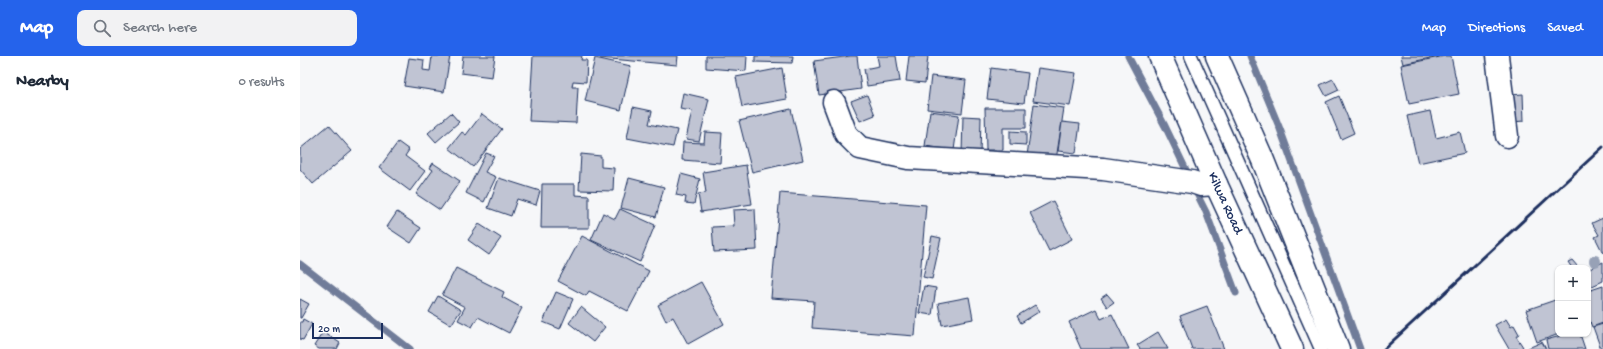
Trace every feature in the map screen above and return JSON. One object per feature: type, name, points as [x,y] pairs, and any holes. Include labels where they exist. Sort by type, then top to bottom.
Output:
[{"type":"main road","name":"Kilwa Road","points":[[1160,56],[1216,184],[1292,349]]},
{"type":"main road","points":[[1217,56],[1262,158],[1338,349]]},
{"type":"main road","points":[[1497,56],[1507,136]]},
{"type":"main road","points":[[834,102],[846,134],[860,148],[908,158],[1103,169],[1192,182],[1201,185],[1216,184]]},
{"type":"lane","points":[[1190,56],[1321,349]]},
{"type":"building","points":[[432,56],[450,56],[444,92],[404,86],[409,58],[424,60],[423,70],[430,71]]},
{"type":"building","points":[[463,56],[495,56],[492,77],[461,73]]},
{"type":"building","points":[[533,56],[582,56],[581,60],[587,60],[586,82],[573,81],[572,87],[578,87],[576,123],[529,121]]},
{"type":"building","points":[[600,56],[678,56],[677,65],[600,58]]},
{"type":"building","points":[[706,56],[747,56],[746,71],[706,68]]},
{"type":"building","points":[[755,56],[793,56],[792,63],[755,62]]},
{"type":"building","points":[[857,56],[861,89],[819,95],[814,61]]},
{"type":"building","points":[[877,56],[896,56],[900,81],[867,86],[864,69],[879,66]]},
{"type":"building","points":[[909,56],[928,56],[925,83],[906,81]]},
{"type":"building","points":[[1401,56],[1439,56],[1403,64]]},
{"type":"building","points":[[1451,56],[1459,94],[1409,104],[1401,65]]},
{"type":"building","points":[[595,58],[631,66],[621,110],[585,101]]},
{"type":"building","points":[[782,68],[787,99],[742,107],[736,77]]},
{"type":"building","points":[[991,68],[1028,73],[1024,103],[987,99]]},
{"type":"building","points":[[1038,68],[1076,73],[1070,106],[1033,101]]},
{"type":"building","points":[[931,76],[966,80],[962,113],[927,109]]},
{"type":"building","points":[[1333,79],[1339,90],[1326,96],[1320,85]]},
{"type":"building","points":[[683,93],[709,99],[699,141],[686,139],[692,111],[680,109]]},
{"type":"building","points":[[1523,94],[1524,121],[1512,122],[1511,95]]},
{"type":"building","points":[[867,95],[875,115],[860,121],[851,101]]},
{"type":"building","points":[[1339,96],[1354,133],[1341,139],[1326,102]]},
{"type":"building","points":[[1034,104],[1064,108],[1056,160],[1027,156]]},
{"type":"building","points":[[633,107],[652,111],[649,124],[677,130],[673,147],[627,138]]},
{"type":"building","points":[[985,108],[1026,108],[1026,128],[1003,128],[1003,150],[986,150]]},
{"type":"building","points":[[791,109],[803,160],[752,172],[739,121]]},
{"type":"building","points":[[930,111],[959,115],[954,150],[925,146]]},
{"type":"building","points":[[1430,111],[1436,138],[1460,132],[1465,153],[1418,163],[1407,116]]},
{"type":"building","points":[[451,113],[459,122],[436,142],[428,133]]},
{"type":"building","points":[[482,114],[502,129],[473,167],[449,148],[462,132],[466,135]]},
{"type":"building","points":[[963,116],[981,117],[980,155],[962,154]]},
{"type":"building","points":[[1062,122],[1080,124],[1076,153],[1058,151]]},
{"type":"building","points":[[329,125],[352,151],[313,184],[300,169],[300,149]]},
{"type":"building","points":[[1010,131],[1026,132],[1026,145],[1010,144]]},
{"type":"building","points":[[705,132],[722,133],[720,163],[682,160],[683,142],[704,143]]},
{"type":"building","points":[[398,142],[409,150],[405,156],[425,171],[410,191],[379,168]]},
{"type":"building","points":[[486,153],[494,156],[485,172],[496,177],[484,202],[466,193]]},
{"type":"building","points":[[581,154],[601,156],[601,167],[614,168],[613,191],[579,190]]},
{"type":"building","points":[[433,163],[460,181],[440,210],[416,194],[433,170],[430,168]]},
{"type":"building","points":[[746,165],[752,204],[701,212],[698,194],[706,193],[703,172]]},
{"type":"building","points":[[681,174],[700,179],[694,204],[685,203],[686,197],[676,195]]},
{"type":"building","points":[[499,178],[540,191],[536,205],[517,199],[511,216],[488,208]]},
{"type":"building","points":[[629,178],[664,187],[656,217],[621,208]]},
{"type":"building","points":[[542,184],[575,184],[575,195],[589,196],[589,228],[541,228]]},
{"type":"building","points":[[780,193],[926,205],[915,336],[812,328],[814,301],[771,298]]},
{"type":"building","points":[[1053,201],[1072,239],[1049,251],[1030,213]]},
{"type":"building","points":[[620,209],[655,225],[640,262],[591,240],[603,213],[615,219]]},
{"type":"building","points":[[755,209],[757,250],[714,252],[712,227],[734,226],[733,210]]},
{"type":"building","points":[[397,212],[421,228],[411,243],[387,227]]},
{"type":"building","points":[[1603,218],[1603,253],[1595,237],[1599,235],[1592,223]]},
{"type":"building","points":[[479,224],[501,238],[489,255],[468,240]]},
{"type":"building","points":[[582,236],[649,271],[628,311],[589,291],[586,296],[558,281]]},
{"type":"building","points":[[932,236],[941,238],[932,279],[923,277]]},
{"type":"building","points":[[1572,260],[1576,265],[1570,265],[1568,262]]},
{"type":"building","points":[[1603,262],[1603,281],[1591,287],[1591,268]]},
{"type":"building","points":[[456,268],[504,292],[502,297],[522,308],[509,333],[478,317],[472,327],[458,320],[465,307],[442,295]]},
{"type":"building","points":[[701,282],[724,324],[688,344],[673,317],[666,321],[658,305]]},
{"type":"building","points":[[924,286],[936,288],[932,315],[919,313]]},
{"type":"building","points":[[1603,286],[1603,323],[1592,327],[1591,324],[1591,290]]},
{"type":"building","points":[[556,292],[573,299],[560,329],[543,322]]},
{"type":"building","points":[[1107,294],[1114,302],[1107,307],[1101,298]]},
{"type":"building","points":[[438,296],[461,310],[451,325],[429,312]]},
{"type":"building","points":[[969,297],[973,319],[942,325],[938,303]]},
{"type":"building","points":[[300,299],[309,304],[301,318],[300,318]]},
{"type":"building","points":[[1555,300],[1555,335],[1537,342],[1526,310]]},
{"type":"building","points":[[1035,305],[1040,311],[1021,323],[1017,316]]},
{"type":"building","points":[[1207,306],[1224,349],[1192,349],[1180,316]]},
{"type":"building","points":[[581,307],[605,327],[593,342],[569,323]]},
{"type":"building","points":[[1096,309],[1101,319],[1112,314],[1129,349],[1081,349],[1069,322]]},
{"type":"building","points":[[303,319],[312,324],[303,340],[300,339],[300,322],[302,322]]},
{"type":"building","points":[[1506,319],[1511,327],[1514,325],[1519,334],[1516,336],[1523,347],[1520,349],[1509,349],[1495,325]]},
{"type":"building","points":[[1603,324],[1603,349],[1601,349],[1593,327]]},
{"type":"building","points":[[323,332],[340,343],[337,349],[319,349],[314,346]]},
{"type":"building","points":[[1158,332],[1168,349],[1140,349],[1137,345]]},
{"type":"building","points":[[1557,337],[1581,337],[1585,349],[1548,349],[1546,340]]},
{"type":"building","points":[[1542,342],[1546,349],[1526,349]]},
{"type":"waterway","points":[[1128,56],[1165,126],[1190,178]]},
{"type":"waterway","points":[[1250,56],[1280,129],[1360,349]]},
{"type":"waterway","points":[[1194,188],[1206,212],[1236,293]]},
{"type":"waterway","points":[[300,264],[410,349]]},
{"type":"railway","points":[[1384,349],[1603,147]]}]
